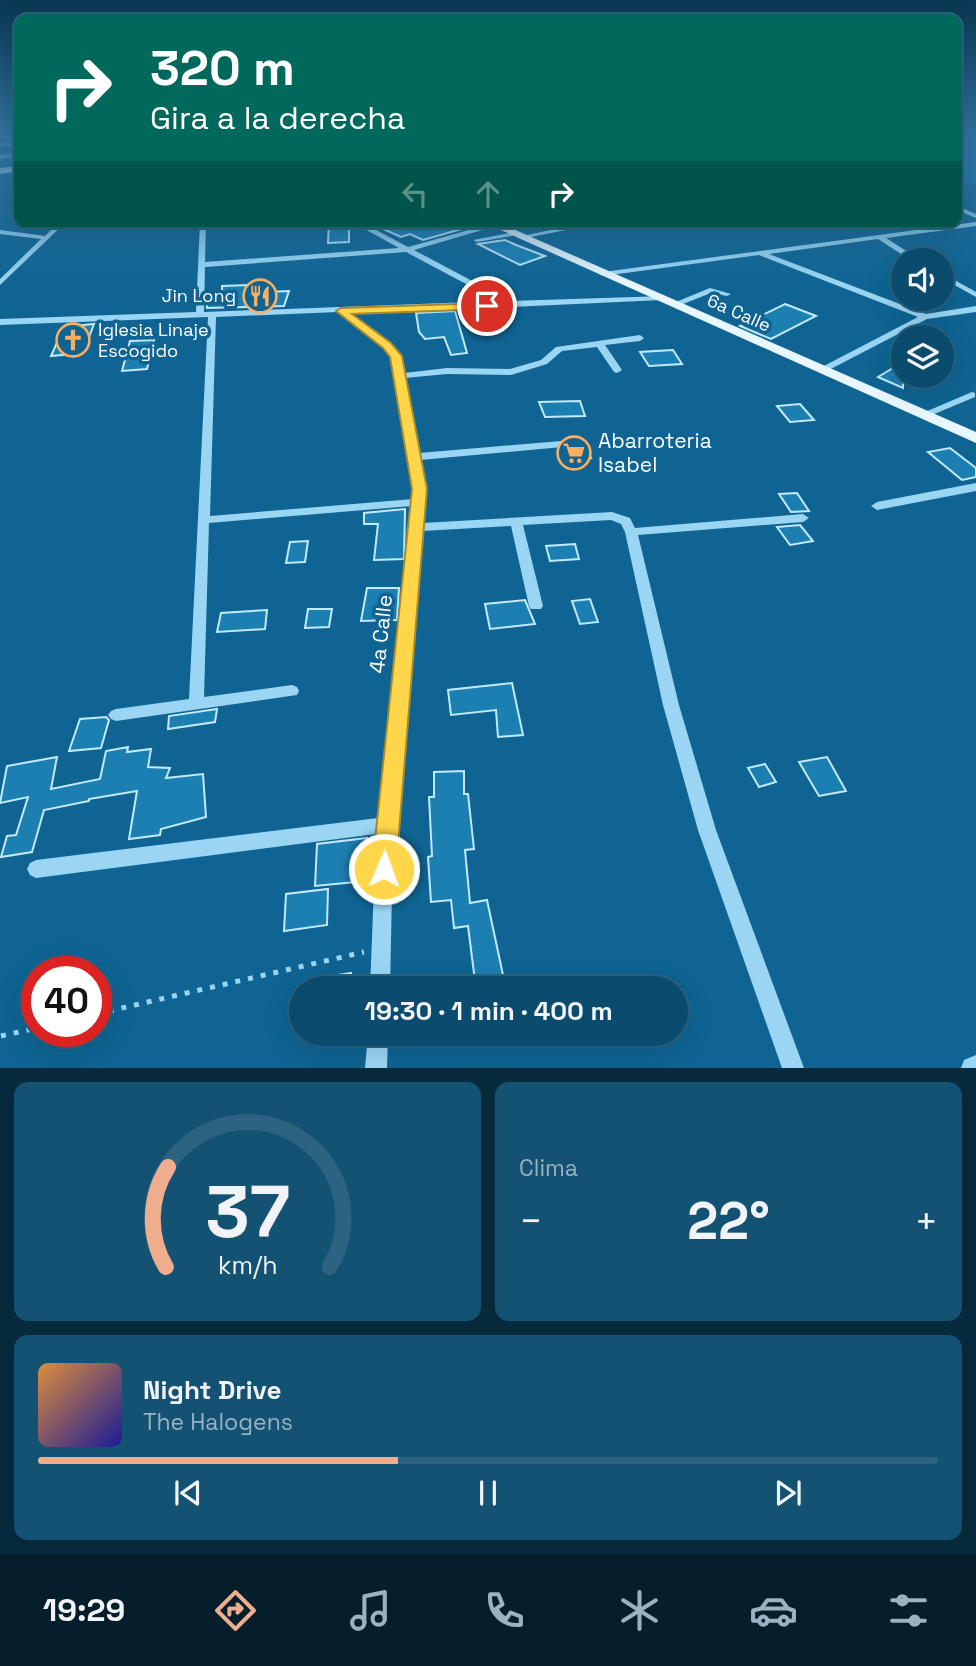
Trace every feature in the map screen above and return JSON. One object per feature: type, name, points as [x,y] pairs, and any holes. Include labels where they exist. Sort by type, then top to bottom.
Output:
[{"type":"main road","name":"6a Calle","points":[[500,228],[976,438]]},
{"type":"street","points":[[0,283],[57,228]]},
{"type":"street","points":[[196,704],[203,520],[206,313],[201,265],[203,228]]},
{"type":"street","points":[[366,228],[511,305]]},
{"type":"street","points":[[201,265],[407,250],[478,228]]},
{"type":"street","points":[[477,240],[567,228]]},
{"type":"street","points":[[603,274],[946,228]]},
{"type":"street","points":[[0,232],[46,238]]},
{"type":"street","points":[[879,237],[897,248]]},
{"type":"street","points":[[760,253],[925,317]]},
{"type":"street","points":[[954,282],[976,295]]},
{"type":"street","points":[[675,304],[710,290],[727,294]]},
{"type":"street","points":[[0,322],[662,298]]},
{"type":"street","points":[[823,370],[925,317],[976,309]]},
{"type":"street","name":"4a Calle","points":[[341,311],[396,356],[420,489],[386,825],[381,976]]},
{"type":"street","points":[[400,376],[447,371],[511,373],[544,362],[559,349],[640,338]]},
{"type":"street","points":[[600,344],[617,370]]},
{"type":"street","points":[[923,415],[972,395]]},
{"type":"street","points":[[414,457],[573,443]]},
{"type":"street","points":[[877,506],[976,487]]},
{"type":"street","points":[[203,520],[418,502]]},
{"type":"street","points":[[416,527],[612,516],[626,521],[631,532],[668,692],[707,830],[793,1068]]},
{"type":"street","points":[[631,532],[803,518]]},
{"type":"street","points":[[516,520],[536,606]]},
{"type":"street","points":[[116,715],[292,691]]},
{"type":"street","points":[[36,869],[386,825]]},
{"type":"street","points":[[376,1068],[377,1046]]},
{"type":"path","points":[[112,1010],[382,948]]},
{"type":"path","points":[[1,1036],[21,1032]]},
{"type":"building","points":[[329,228],[349,228],[349,242],[328,243]]},
{"type":"building","points":[[381,228],[465,228],[423,240],[410,234],[401,237]]},
{"type":"building","points":[[505,240],[545,256],[520,265],[478,244]]},
{"type":"building","points":[[248,285],[245,293],[289,291],[284,306],[207,308],[207,294],[222,294],[222,286]]},
{"type":"building","points":[[785,304],[816,316],[771,339],[740,326]]},
{"type":"building","points":[[455,311],[467,353],[451,355],[444,337],[425,339],[419,332],[416,313]]},
{"type":"building","name":"Iglesia Linaje Escogido","points":[[94,324],[83,353],[51,356],[64,327]]},
{"type":"building","points":[[154,340],[147,369],[122,371],[130,341]]},
{"type":"building","points":[[673,350],[682,364],[649,366],[640,352]]},
{"type":"building","points":[[891,369],[891,383],[878,377]]},
{"type":"building","points":[[580,401],[585,416],[545,417],[539,402]]},
{"type":"building","points":[[800,404],[814,420],[790,422],[777,406]]},
{"type":"building","name":"Abarroteria Isabel","points":[[585,445],[591,458],[564,461],[559,450]]},
{"type":"building","points":[[950,448],[976,468],[976,477],[962,480],[928,452]]},
{"type":"building","points":[[797,493],[809,511],[791,512],[779,494]]},
{"type":"building","points":[[405,509],[404,559],[374,560],[378,524],[364,524],[364,513]]},
{"type":"building","points":[[800,525],[813,541],[790,545],[777,527]]},
{"type":"building","points":[[308,541],[305,562],[286,563],[290,542]]},
{"type":"building","points":[[575,544],[579,559],[550,561],[546,546]]},
{"type":"building","points":[[367,588],[399,588],[397,620],[361,621]]},
{"type":"building","points":[[590,599],[598,622],[580,624],[572,601]]},
{"type":"building","points":[[525,600],[535,624],[490,629],[485,604]]},
{"type":"building","points":[[308,609],[332,609],[329,627],[305,628]]},
{"type":"building","points":[[267,610],[265,629],[217,632],[221,613]]},
{"type":"building","points":[[512,683],[523,735],[498,737],[496,710],[451,715],[448,690]]},
{"type":"building","points":[[217,709],[215,722],[168,729],[169,716]]},
{"type":"building","points":[[106,717],[109,720],[101,748],[69,751],[80,719]]},
{"type":"building","points":[[128,747],[127,752],[151,749],[148,767],[170,768],[166,778],[203,774],[206,817],[161,829],[160,835],[129,839],[137,791],[89,799],[44,810],[32,852],[1,857],[7,836],[16,835],[28,797],[0,803],[7,766],[57,757],[51,789],[100,779],[106,751]]},
{"type":"building","points":[[827,757],[846,791],[819,796],[799,762]]},
{"type":"building","points":[[765,764],[776,782],[759,787],[748,768]]},
{"type":"building","points":[[464,771],[464,794],[468,794],[474,849],[465,850],[470,903],[487,900],[503,976],[474,976],[468,926],[454,928],[451,900],[431,902],[428,857],[432,856],[429,797],[434,797],[434,772]]},
{"type":"building","points":[[367,838],[366,881],[315,886],[317,844]]},
{"type":"building","points":[[328,889],[327,925],[284,931],[286,894]]},
{"type":"place","name":"Jin Long","points":[[260,296]]},
{"type":"place","name":"Iglesia Linaje Escogido","points":[[73,340]]},
{"type":"place","name":"Abarroteria Isabel","points":[[574,453]]},
{"type":"route","points":[[384,869],[384,842],[420,489],[396,356],[341,311],[487,306]]}]
